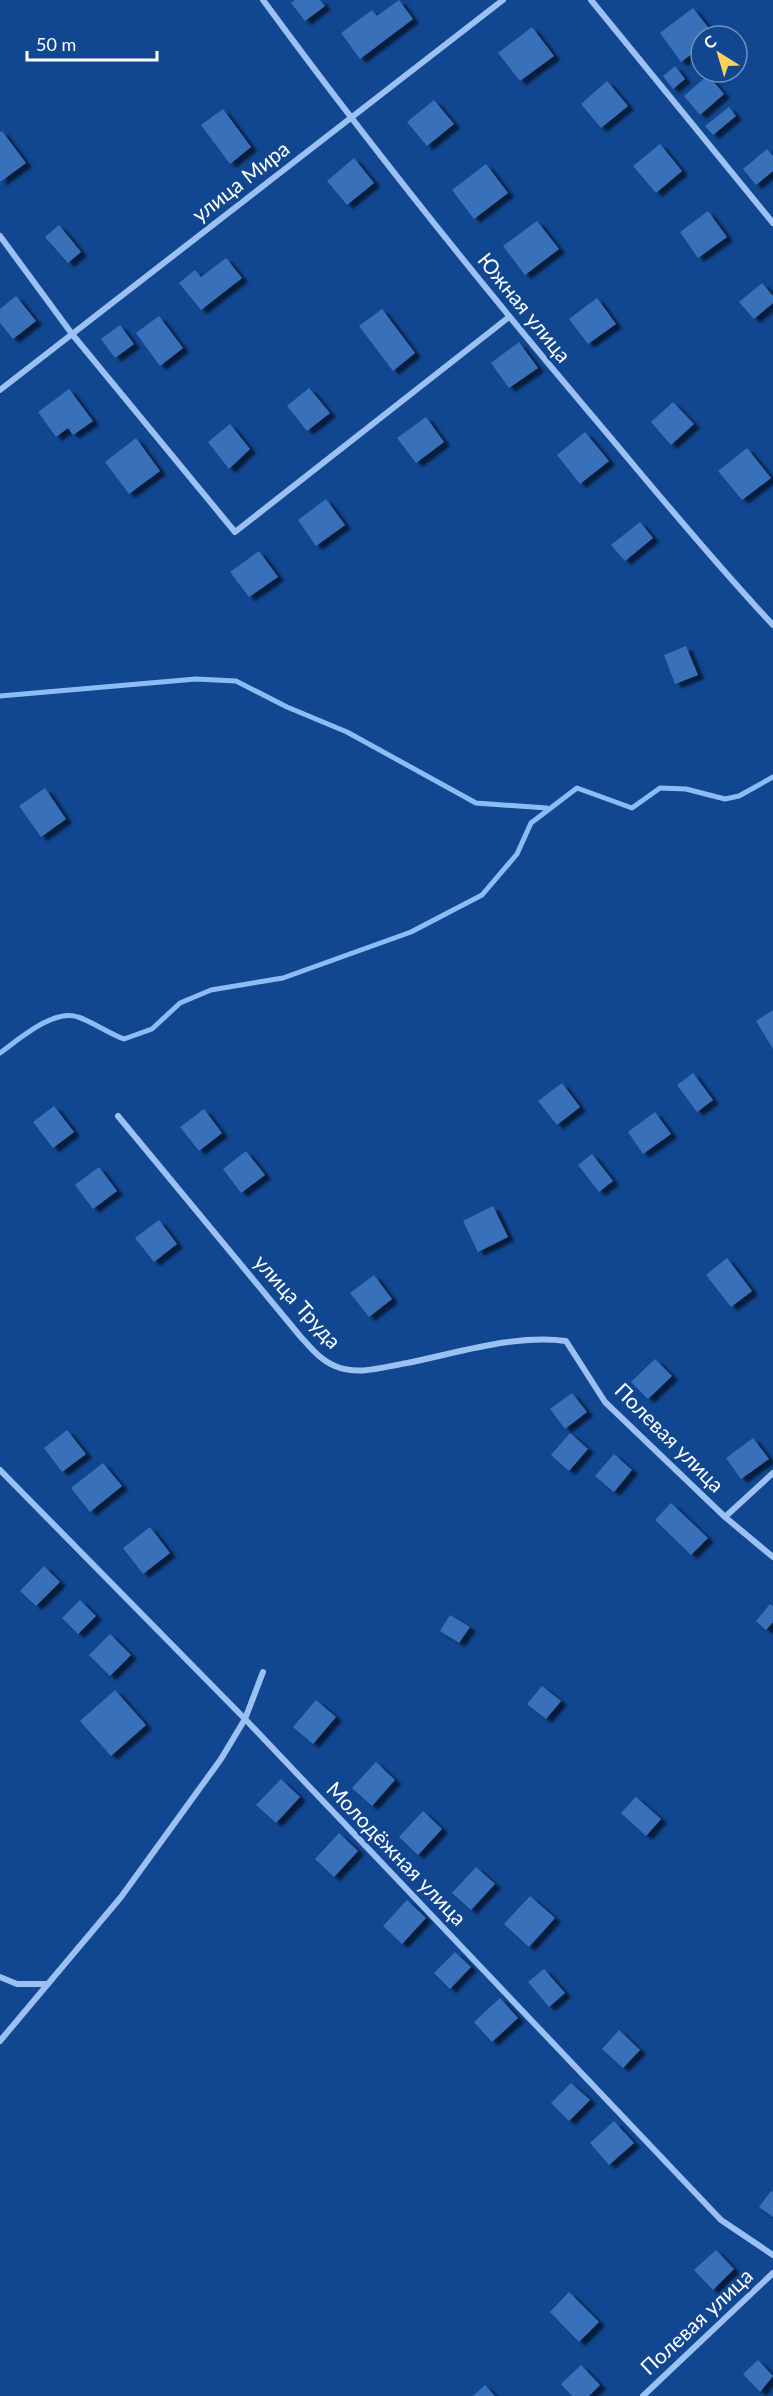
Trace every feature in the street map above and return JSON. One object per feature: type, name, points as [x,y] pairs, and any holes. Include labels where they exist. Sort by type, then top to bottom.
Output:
[{"type":"street","name":"Южная улица","points":[[263,0],[350,119],[510,317],[724,573],[773,625]]},
{"type":"street","name":"улица Мира","points":[[0,390],[503,0]]},
{"type":"street","points":[[591,0],[773,222]]},
{"type":"street","points":[[0,236],[72,334],[235,532],[510,317]]},
{"type":"street","name":"улица Труда","points":[[118,1116],[300,1336],[318,1355],[332,1365],[363,1371],[503,1344],[551,1339]]},
{"type":"street","name":"Полевая улица","points":[[551,1339],[566,1341],[605,1402],[725,1517],[773,1557]]},
{"type":"street","name":"Молодёжная улица","points":[[0,1470],[245,1719],[721,2220],[773,2255]]},
{"type":"street","points":[[725,1517],[773,1473]]},
{"type":"street","points":[[0,2041],[121,1898],[221,1759],[245,1719],[263,1672]]},
{"type":"street","points":[[0,1977],[17,1984],[48,1984]]},
{"type":"street","name":"Полевая улица","points":[[643,2396],[773,2273]]},
{"type":"building","points":[[295,0],[320,0],[325,6],[305,21],[291,3]]},
{"type":"building","points":[[399,0],[413,19],[360,59],[341,33],[372,10],[377,16]]},
{"type":"building","points":[[693,8],[706,24],[689,24],[689,56],[681,62],[660,33]]},
{"type":"building","points":[[532,27],[554,56],[520,81],[498,53]]},
{"type":"building","points":[[675,66],[685,79],[673,89],[663,76]]},
{"type":"building","points":[[607,81],[628,106],[601,128],[581,104]]},
{"type":"building","points":[[698,84],[716,84],[724,94],[700,115],[684,96]]},
{"type":"building","points":[[434,100],[454,124],[427,146],[407,122]]},
{"type":"building","points":[[729,107],[736,116],[713,135],[705,126]]},
{"type":"building","points":[[223,109],[251,147],[230,164],[201,125]]},
{"type":"building","points":[[2,131],[26,163],[0,182],[0,132]]},
{"type":"building","points":[[660,144],[682,171],[656,193],[633,166]]},
{"type":"building","points":[[767,149],[773,156],[773,171],[756,185],[743,169]]},
{"type":"building","points":[[354,158],[374,183],[347,205],[327,181]]},
{"type":"building","points":[[486,164],[508,193],[474,219],[452,190]]},
{"type":"building","points":[[708,211],[727,237],[698,258],[680,232]]},
{"type":"building","points":[[537,221],[559,249],[525,275],[503,246]]},
{"type":"building","points":[[59,225],[81,252],[68,263],[45,237]]},
{"type":"building","points":[[226,258],[242,278],[201,310],[179,283],[195,270],[201,277]]},
{"type":"building","points":[[762,283],[773,296],[773,303],[754,319],[739,302]]},
{"type":"building","points":[[16,296],[36,321],[13,339],[0,323],[0,309]]},
{"type":"building","points":[[597,298],[616,324],[588,344],[569,319]]},
{"type":"building","points":[[382,309],[415,353],[393,371],[359,326]]},
{"type":"building","points":[[159,316],[183,348],[160,366],[136,333]]},
{"type":"building","points":[[120,325],[134,344],[115,358],[101,339]]},
{"type":"building","points":[[519,342],[538,368],[509,388],[491,363]]},
{"type":"building","points":[[309,388],[330,413],[307,431],[287,406]]},
{"type":"building","points":[[69,389],[93,421],[73,435],[68,428],[56,437],[38,412]]},
{"type":"building","points":[[673,402],[694,424],[671,445],[651,422]]},
{"type":"building","points":[[426,417],[444,442],[416,463],[397,438]]},
{"type":"building","points":[[230,424],[250,449],[229,469],[208,442]]},
{"type":"building","points":[[585,432],[609,461],[580,484],[557,455]]},
{"type":"building","points":[[136,438],[160,471],[129,494],[105,462]]},
{"type":"building","points":[[747,448],[771,478],[742,500],[718,471]]},
{"type":"building","points":[[326,499],[345,525],[316,546],[298,520]]},
{"type":"building","points":[[640,522],[653,538],[625,561],[611,545]]},
{"type":"building","points":[[259,551],[278,577],[249,597],[230,572]]},
{"type":"building","points":[[686,646],[698,675],[675,684],[664,655]]},
{"type":"building","points":[[45,788],[66,819],[41,837],[19,806]]},
{"type":"building","points":[[773,1010],[773,1049],[756,1021]]},
{"type":"building","points":[[693,1073],[713,1100],[697,1112],[677,1085]]},
{"type":"building","points":[[562,1083],[580,1107],[557,1125],[538,1101]]},
{"type":"building","points":[[54,1106],[74,1132],[53,1148],[33,1122]]},
{"type":"building","points":[[204,1109],[222,1133],[199,1151],[180,1127]]},
{"type":"building","points":[[655,1112],[671,1134],[643,1154],[628,1132]]},
{"type":"building","points":[[246,1151],[265,1175],[241,1193],[223,1169]]},
{"type":"building","points":[[592,1154],[613,1181],[599,1192],[578,1165]]},
{"type":"building","points":[[99,1167],[117,1191],[93,1209],[75,1185]]},
{"type":"building","points":[[493,1206],[508,1237],[478,1252],[463,1221]]},
{"type":"building","points":[[159,1220],[177,1244],[154,1262],[135,1238]]},
{"type":"building","points":[[727,1258],[752,1291],[731,1307],[706,1275]]},
{"type":"building","points":[[374,1275],[392,1299],[369,1317],[350,1293]]},
{"type":"building","points":[[655,1359],[672,1376],[648,1399],[631,1382]]},
{"type":"building","points":[[572,1393],[587,1412],[565,1429],[550,1409]]},
{"type":"building","points":[[67,1430],[86,1454],[62,1472],[44,1448]]},
{"type":"building","points":[[570,1433],[588,1449],[569,1471],[551,1455]]},
{"type":"building","points":[[753,1438],[769,1459],[741,1479],[726,1458]]},
{"type":"building","points":[[614,1454],[632,1470],[614,1492],[595,1476]]},
{"type":"building","points":[[103,1463],[122,1486],[90,1512],[71,1488]]},
{"type":"building","points":[[671,1503],[708,1538],[691,1555],[655,1520]]},
{"type":"building","points":[[150,1527],[170,1553],[143,1574],[123,1548]]},
{"type":"building","points":[[44,1566],[60,1582],[36,1606],[20,1591]]},
{"type":"building","points":[[80,1600],[96,1616],[78,1634],[62,1618]]},
{"type":"building","points":[[770,1604],[773,1606],[773,1622],[766,1630],[756,1621]]},
{"type":"building","points":[[450,1615],[470,1627],[459,1643],[440,1631]]},
{"type":"building","points":[[110,1634],[131,1655],[110,1676],[89,1655]]},
{"type":"building","points":[[542,1686],[561,1701],[546,1719],[527,1704]]},
{"type":"building","points":[[115,1690],[146,1725],[111,1756],[80,1721]]},
{"type":"building","points":[[316,1700],[336,1717],[313,1744],[293,1727]]},
{"type":"building","points":[[376,1762],[395,1780],[372,1806],[352,1788]]},
{"type":"building","points":[[281,1779],[300,1797],[276,1823],[256,1805]]},
{"type":"building","points":[[636,1797],[661,1819],[646,1836],[621,1813]]},
{"type":"building","points":[[423,1811],[442,1829],[418,1855],[399,1837]]},
{"type":"building","points":[[339,1833],[358,1851],[334,1877],[315,1859]]},
{"type":"building","points":[[476,1867],[495,1884],[471,1910],[452,1893]]},
{"type":"building","points":[[530,1896],[555,1918],[529,1947],[504,1924]]},
{"type":"building","points":[[407,1900],[426,1918],[402,1944],[383,1926]]},
{"type":"building","points":[[455,1952],[471,1967],[450,1989],[434,1973]]},
{"type":"building","points":[[544,1969],[565,1993],[549,2007],[528,1982]]},
{"type":"building","points":[[500,1998],[518,2018],[492,2042],[474,2022]]},
{"type":"building","points":[[619,2030],[640,2050],[623,2068],[602,2049]]},
{"type":"building","points":[[571,2083],[590,2100],[569,2121],[551,2103]]},
{"type":"building","points":[[614,2121],[634,2143],[609,2165],[590,2143]]},
{"type":"building","points":[[771,2191],[773,2192],[773,2217],[759,2207]]},
{"type":"building","points":[[716,2250],[734,2269],[713,2290],[694,2270]]},
{"type":"building","points":[[569,2292],[599,2322],[579,2342],[550,2312]]},
{"type":"building","points":[[758,2360],[773,2376],[760,2392],[743,2374]]},
{"type":"building","points":[[581,2365],[600,2385],[589,2396],[572,2396],[561,2384]]},
{"type":"building","points":[[485,2385],[495,2396],[473,2396]]},
{"type":"waterway","points":[[0,696],[196,679],[236,681],[287,707],[347,732],[476,803],[547,808]]},
{"type":"waterway","points":[[0,1053],[37,1027],[68,1015],[83,1019],[124,1039],[152,1029],[180,1003],[211,990],[283,978],[411,932],[482,895],[517,854],[531,823],[577,788],[632,808],[660,788],[686,789],[725,799],[739,796],[773,777]]}]
